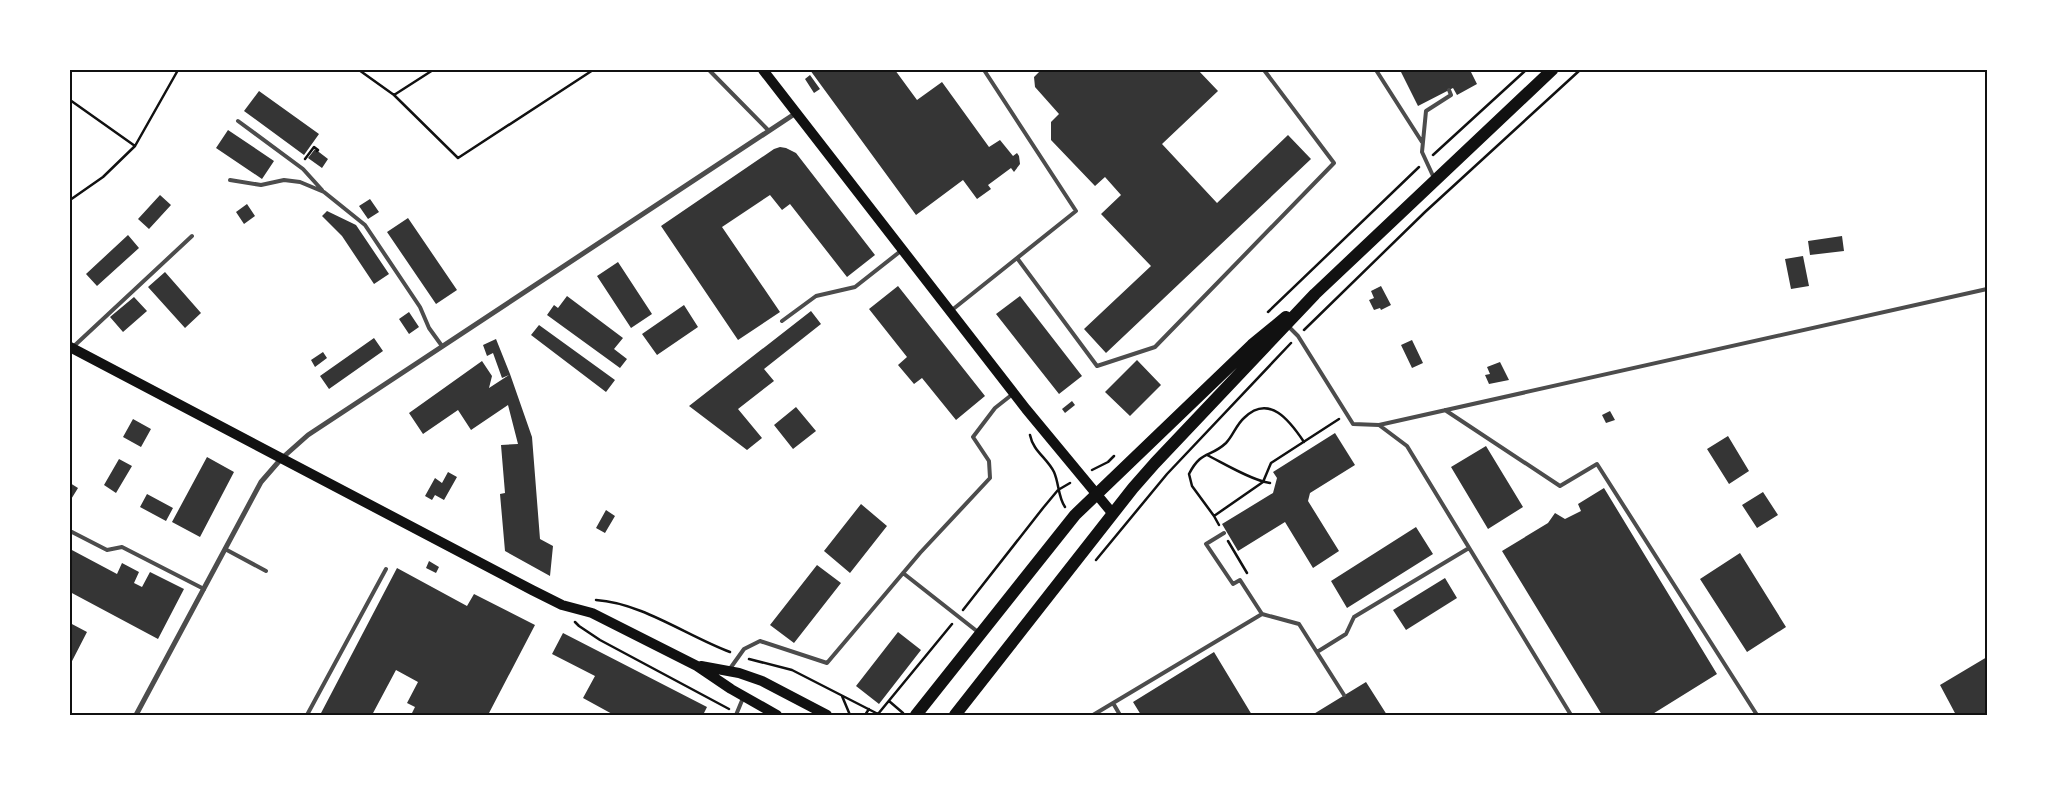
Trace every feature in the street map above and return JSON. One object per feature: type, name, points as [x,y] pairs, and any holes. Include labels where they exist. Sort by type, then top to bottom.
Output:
[{"type":"main road","points":[[763,70],[1026,409],[1113,514]]},
{"type":"main road","points":[[916,715],[1075,515],[1252,345],[1315,294],[1549,71]]},
{"type":"main road","points":[[955,715],[1098,532],[1155,463],[1288,325],[1315,294]]},
{"type":"main road","points":[[71,348],[562,605],[592,613],[697,666],[777,715]]},
{"type":"main road","points":[[697,666],[728,671],[762,681],[827,715]]},
{"type":"street","points":[[136,715],[261,482],[281,459],[308,435],[796,113]]},
{"type":"lane","points":[[709,70],[768,130]]},
{"type":"lane","points":[[950,311],[1076,211],[984,70]]},
{"type":"lane","points":[[1017,258],[1097,366],[1154,346],[1334,163],[1264,70]]},
{"type":"lane","points":[[1376,70],[1423,143]]},
{"type":"lane","points":[[1435,180],[1422,152],[1426,111],[1451,96],[1449,90]]},
{"type":"lane","points":[[238,121],[300,166],[324,192],[366,224],[420,307],[429,328],[442,346]]},
{"type":"lane","points":[[230,180],[261,185],[284,180],[300,182],[324,192]]},
{"type":"lane","points":[[71,348],[192,236]]},
{"type":"lane","points":[[782,322],[816,296],[855,287],[902,250]]},
{"type":"lane","points":[[1288,325],[1298,336],[1353,424],[1379,425],[1987,289]]},
{"type":"lane","points":[[728,671],[744,649],[760,641],[827,663],[903,572],[990,478],[990,461],[973,437],[995,408],[1014,393]]},
{"type":"lane","points":[[1445,410],[1560,486],[1597,464],[1757,715]]},
{"type":"lane","points":[[1379,425],[1407,446],[1571,715]]},
{"type":"lane","points":[[70,531],[107,550],[122,547],[204,589]]},
{"type":"lane","points":[[1224,533],[1206,544],[1233,584],[1240,580],[1262,614],[1299,624],[1344,695]]},
{"type":"lane","points":[[1317,652],[1346,634],[1354,617],[1469,548]]},
{"type":"lane","points":[[225,549],[266,571]]},
{"type":"lane","points":[[307,715],[386,569]]},
{"type":"lane","points":[[903,572],[980,633]]},
{"type":"lane","points":[[1092,715],[1262,614]]},
{"type":"lane","points":[[736,714],[744,696]]},
{"type":"lane","points":[[1113,703],[1120,715]]},
{"type":"path","points":[[70,200],[103,177],[135,146],[178,70]]},
{"type":"path","points":[[359,70],[394,95],[458,158],[593,70]]},
{"type":"path","points":[[394,95],[433,70]]},
{"type":"path","points":[[1268,312],[1426,161],[1526,70]]},
{"type":"path","points":[[1093,564],[1167,474],[1298,336],[1425,212],[1580,70]]},
{"type":"path","points":[[70,100],[135,146]]},
{"type":"path","points":[[300,166],[314,147],[317,151]]},
{"type":"path","points":[[1026,409],[1032,444],[1054,472],[1064,505],[1075,515]]},
{"type":"path","points":[[1248,575],[1214,516],[1192,486],[1189,474],[1201,456],[1220,449],[1229,440],[1244,417],[1255,409],[1272,410],[1286,418],[1304,442]]},
{"type":"path","points":[[1214,516],[1263,482],[1272,463],[1347,414]]},
{"type":"path","points":[[594,600],[611,601],[633,608],[707,644],[739,656],[792,670],[878,714],[958,617],[1058,490],[1108,462],[1115,455]]},
{"type":"path","points":[[1207,455],[1263,482],[1270,483]]},
{"type":"path","points":[[1098,532],[1111,542]]},
{"type":"path","points":[[562,605],[579,626],[600,640],[736,714]]},
{"type":"path","points":[[842,695],[850,715]]},
{"type":"path","points":[[889,701],[906,715]]},
{"type":"path","points":[[865,715],[869,709]]},
{"type":"building","points":[[810,70],[895,70],[917,100],[942,82],[989,147],[1000,140],[1013,156],[1017,153],[1020,164],[1014,172],[1011,168],[988,185],[991,189],[977,199],[963,180],[916,215]]},
{"type":"building","points":[[1041,70],[1198,70],[1218,91],[1162,144],[1217,203],[1288,135],[1311,159],[1106,353],[1084,329],[1151,266],[1101,214],[1121,195],[1105,177],[1095,186],[1051,140],[1051,122],[1059,114],[1035,87],[1034,77]]},
{"type":"building","points":[[1400,70],[1470,70],[1477,84],[1457,95],[1453,88],[1418,106]]},
{"type":"building","points":[[810,75],[820,89],[814,93],[805,79]]},
{"type":"building","points":[[259,91],[319,134],[304,155],[244,111]]},
{"type":"building","points":[[228,130],[274,161],[262,179],[216,148]]},
{"type":"building","points":[[780,147],[796,153],[875,255],[847,277],[790,204],[782,210],[770,195],[722,227],[780,312],[738,340],[661,226],[774,149]]},
{"type":"building","points":[[315,149],[328,159],[322,168],[308,158]]},
{"type":"building","points":[[160,195],[171,205],[149,229],[138,219]]},
{"type":"building","points":[[370,199],[379,212],[368,219],[359,206]]},
{"type":"building","points":[[247,204],[255,216],[244,224],[236,212]]},
{"type":"building","points":[[327,211],[356,225],[389,274],[374,284],[342,236],[322,216]]},
{"type":"building","points":[[408,218],[457,290],[436,304],[387,232]]},
{"type":"building","points":[[128,235],[139,248],[97,286],[86,274]]},
{"type":"building","points":[[1842,236],[1844,251],[1810,255],[1808,241]]},
{"type":"building","points":[[1803,256],[1809,286],[1791,289],[1785,259]]},
{"type":"building","points":[[618,262],[652,314],[631,328],[597,276]]},
{"type":"building","points":[[165,272],[201,313],[185,328],[148,287]]},
{"type":"building","points":[[898,286],[985,396],[956,420],[922,378],[914,384],[898,365],[907,357],[869,309]]},
{"type":"building","points":[[1381,286],[1391,305],[1381,310],[1380,308],[1374,310],[1369,300],[1374,298],[1371,291]]},
{"type":"building","points":[[567,296],[623,338],[614,349],[627,359],[620,368],[547,315],[554,305],[558,308]]},
{"type":"building","points":[[1020,296],[1082,376],[1059,394],[996,314]]},
{"type":"building","points":[[134,297],[147,311],[123,332],[110,317]]},
{"type":"building","points":[[684,305],[698,327],[657,355],[642,334]]},
{"type":"building","points":[[811,311],[821,324],[764,369],[774,381],[738,409],[762,438],[747,450],[689,406]]},
{"type":"building","points":[[409,312],[419,327],[409,334],[399,319]]},
{"type":"building","points":[[539,325],[615,380],[606,392],[531,335]]},
{"type":"building","points":[[374,338],[383,351],[329,389],[320,376]]},
{"type":"building","points":[[496,339],[532,437],[540,539],[553,546],[550,576],[505,551],[500,494],[505,493],[501,445],[518,444],[508,405],[471,430],[458,410],[423,434],[409,413],[482,361],[492,376],[489,388],[509,375],[502,378],[493,353],[487,356],[483,345]]},
{"type":"building","points":[[1412,340],[1423,363],[1412,368],[1401,345]]},
{"type":"building","points":[[323,352],[327,358],[315,367],[311,360]]},
{"type":"building","points":[[1137,360],[1161,385],[1130,416],[1105,392]]},
{"type":"building","points":[[1500,362],[1509,380],[1489,384],[1485,375],[1490,374],[1487,367]]},
{"type":"building","points":[[1072,401],[1075,405],[1065,413],[1062,409]]},
{"type":"building","points":[[796,407],[816,431],[793,449],[774,425]]},
{"type":"building","points":[[1610,411],[1615,420],[1606,423],[1602,415]]},
{"type":"building","points":[[133,419],[151,429],[141,447],[123,437]]},
{"type":"building","points":[[1335,433],[1355,465],[1310,493],[1308,501],[1339,551],[1313,568],[1285,522],[1238,551],[1222,524],[1273,493],[1277,478],[1273,472]]},
{"type":"building","points":[[1728,436],[1749,471],[1729,484],[1707,449]]},
{"type":"building","points":[[1486,446],[1523,507],[1488,529],[1451,467]]},
{"type":"building","points":[[207,457],[234,472],[200,537],[172,522]]},
{"type":"building","points":[[119,459],[132,466],[116,493],[104,485]]},
{"type":"building","points":[[448,472],[457,477],[444,500],[435,495],[432,500],[425,496],[435,478],[442,483]]},
{"type":"building","points":[[70,483],[78,488],[70,501]]},
{"type":"building","points":[[1604,488],[1717,674],[1651,715],[1602,715],[1502,551],[1548,523],[1555,513],[1565,519],[1581,511],[1578,504]]},
{"type":"building","points":[[1763,492],[1778,515],[1757,528],[1742,505]]},
{"type":"building","points":[[147,494],[173,508],[166,521],[140,507]]},
{"type":"building","points":[[861,504],[887,526],[850,573],[824,551]]},
{"type":"building","points":[[606,510],[615,516],[605,533],[596,528]]},
{"type":"building","points":[[1416,527],[1433,554],[1347,608],[1331,581]]},
{"type":"building","points":[[70,549],[117,574],[122,563],[139,572],[134,583],[142,587],[150,572],[184,589],[158,639],[70,592]]},
{"type":"building","points":[[1740,553],[1786,627],[1747,652],[1700,579]]},
{"type":"building","points":[[429,561],[439,567],[436,573],[426,568]]},
{"type":"building","points":[[817,565],[841,583],[794,643],[770,625]]},
{"type":"building","points":[[397,568],[467,606],[474,594],[535,625],[488,715],[411,715],[415,707],[407,703],[418,682],[396,670],[372,715],[320,715]]},
{"type":"building","points":[[1445,578],[1457,598],[1406,630],[1393,610]]},
{"type":"building","points":[[70,623],[87,632],[70,665]]},
{"type":"building","points":[[898,632],[921,650],[879,704],[856,686]]},
{"type":"building","points":[[563,633],[707,707],[703,715],[614,715],[583,698],[595,676],[552,654]]},
{"type":"building","points":[[1214,652],[1252,715],[1141,715],[1133,702]]},
{"type":"building","points":[[1987,657],[1987,715],[1956,715],[1940,685]]},
{"type":"building","points":[[1366,682],[1387,715],[1312,715]]}]
